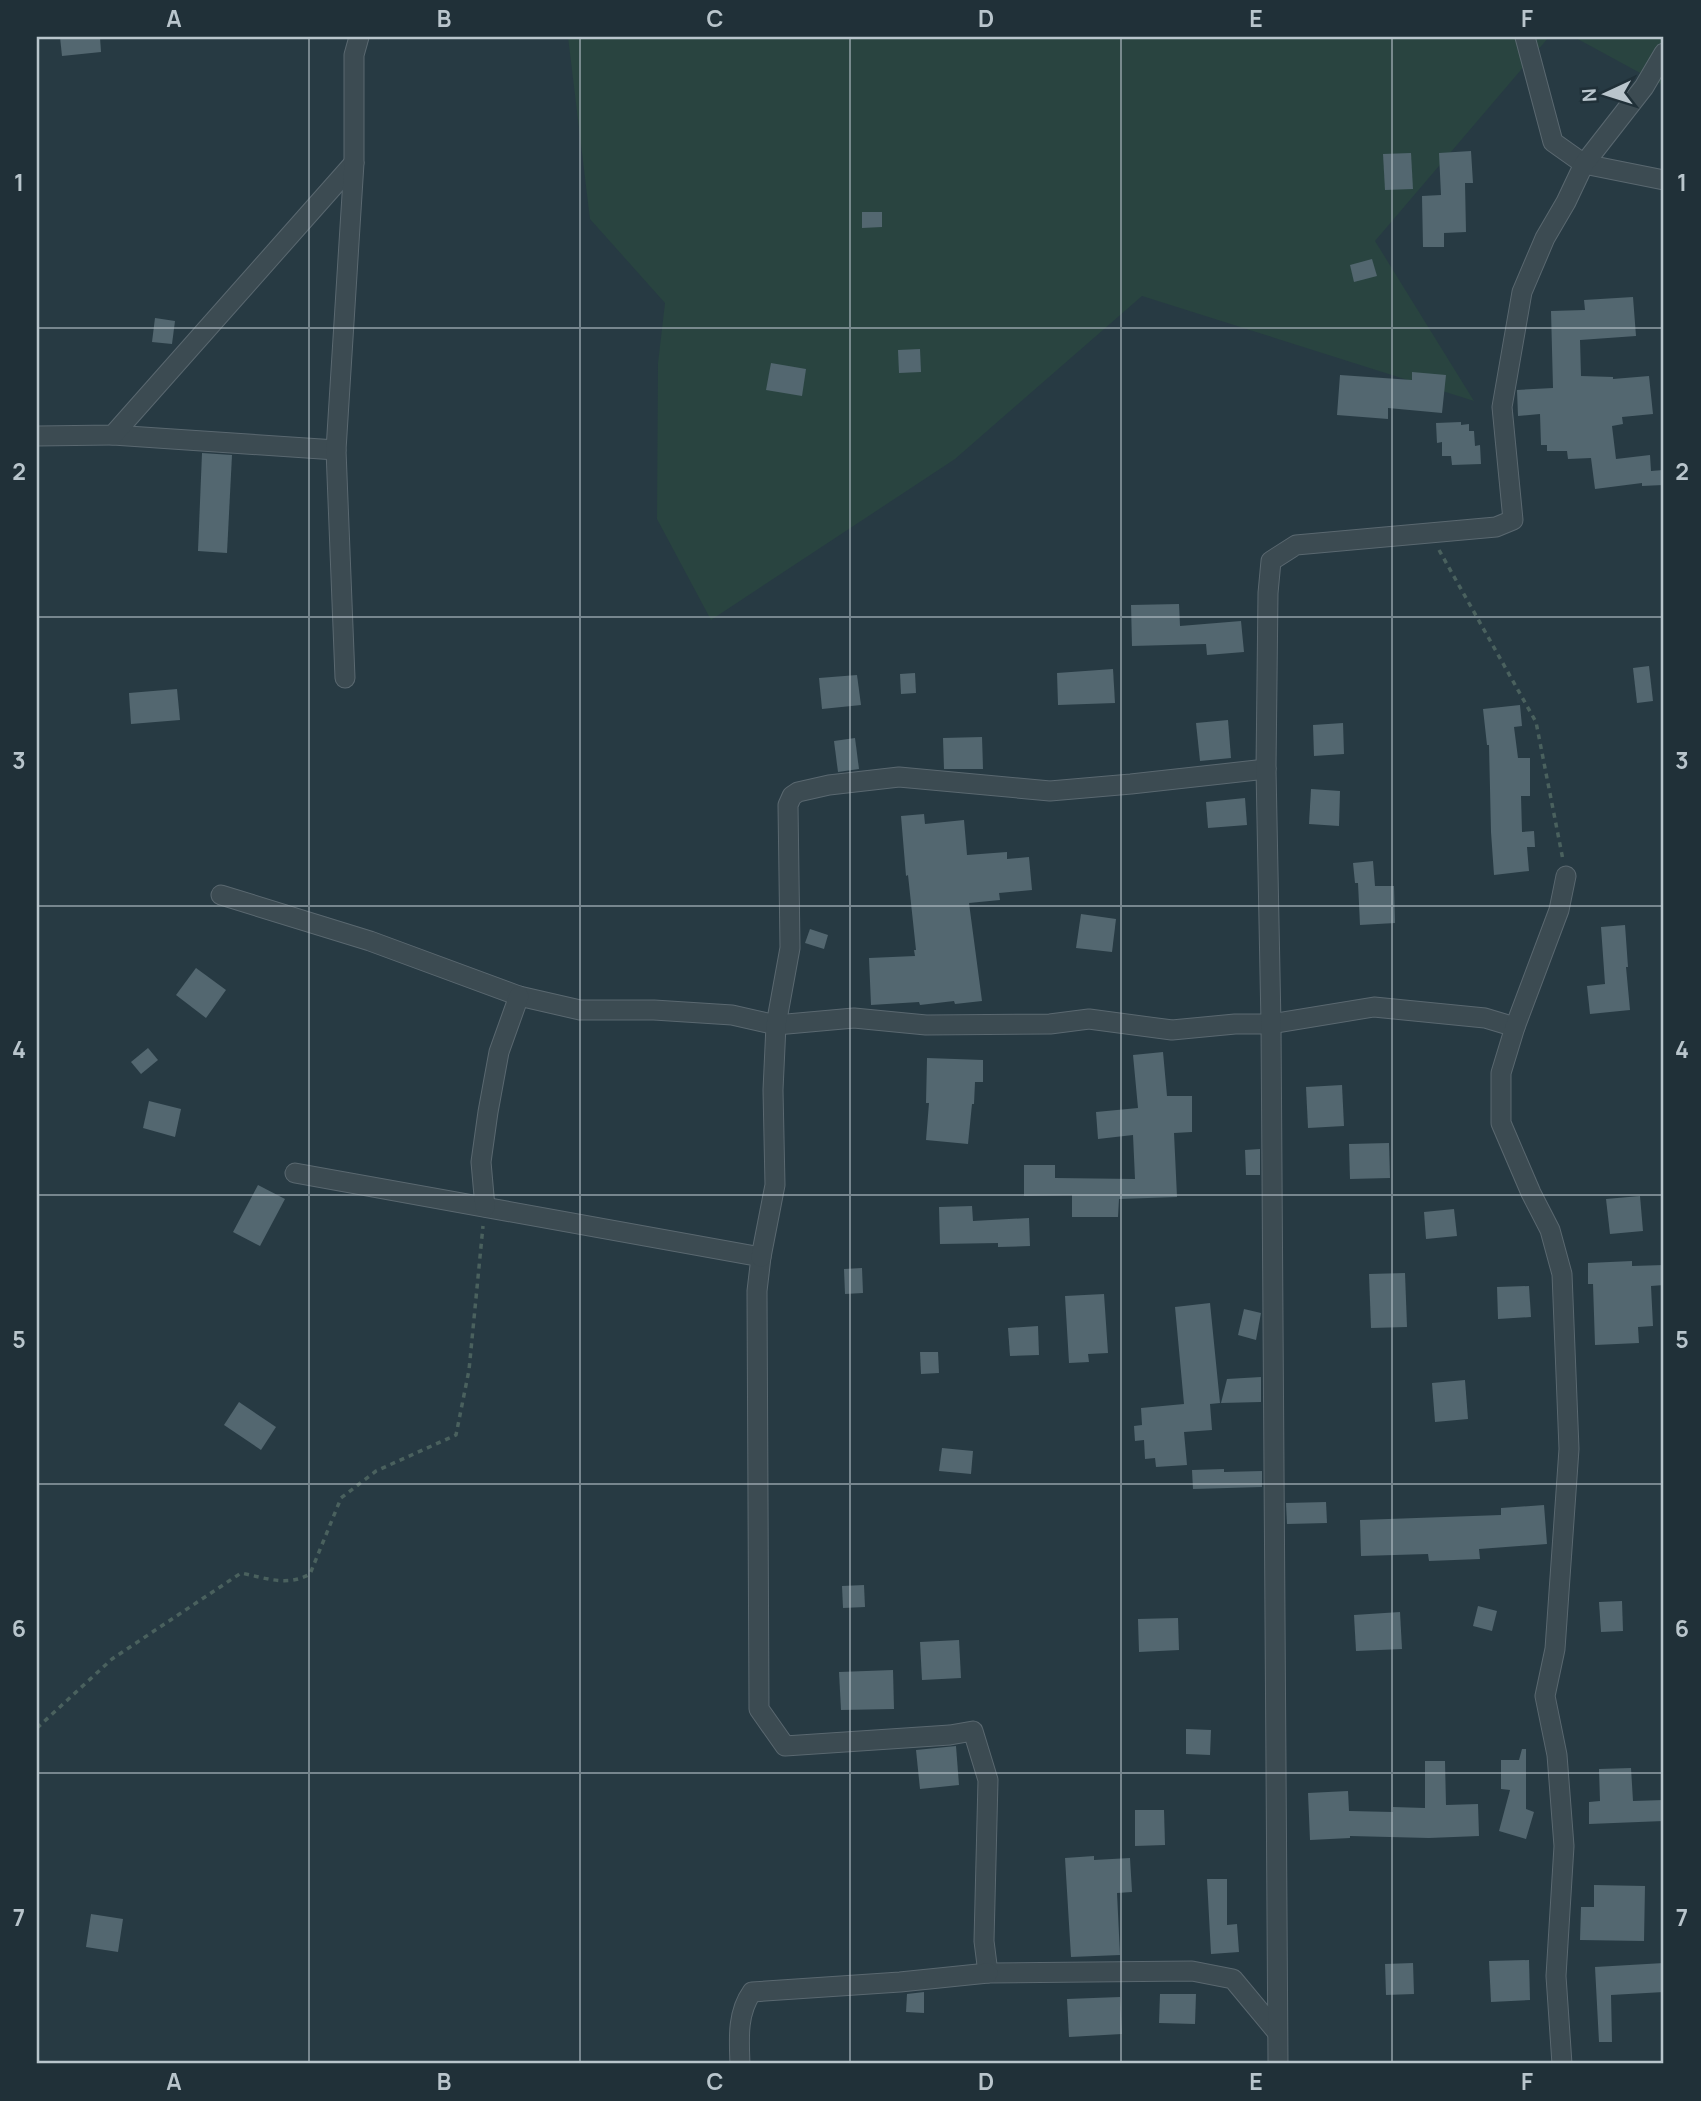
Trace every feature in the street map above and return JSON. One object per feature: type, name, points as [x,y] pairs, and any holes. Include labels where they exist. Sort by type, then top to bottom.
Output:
[{"type":"street","points":[[345,678],[336,450],[354,163],[354,55],[359,37]]},
{"type":"street","points":[[1525,37],[1553,142],[1584,164],[1664,180]]},
{"type":"street","points":[[1278,2064],[1266,769],[1268,593],[1271,561],[1296,545],[1496,527],[1513,520],[1502,407],[1522,292],[1545,238],[1584,164],[1644,87],[1664,53]]},
{"type":"street","points":[[113,435],[354,163]]},
{"type":"street","points":[[37,436],[113,435],[336,450]]},
{"type":"street","points":[[988,1973],[984,1941],[988,1780],[973,1731],[950,1735],[785,1746],[759,1709],[757,1291],[775,1185],[773,1090],[776,1024],[790,948],[788,805],[792,796],[798,792],[828,785],[899,777],[1050,791],[1266,769]]},
{"type":"street","points":[[1562,2064],[1556,1976],[1563,1846],[1557,1755],[1545,1696],[1555,1649],[1569,1449],[1562,1274],[1550,1230],[1501,1123],[1501,1073],[1514,1027],[1559,910],[1566,876]]},
{"type":"street","points":[[221,895],[370,941],[519,996],[580,1010],[654,1010],[732,1015],[776,1024],[854,1018],[926,1025],[1050,1024],[1089,1018],[1172,1030],[1235,1024],[1270,1024],[1374,1007],[1485,1018],[1514,1027]]},
{"type":"street","points":[[485,1207],[481,1162],[488,1112],[499,1052],[519,996]]},
{"type":"street","points":[[295,1174],[761,1257]]},
{"type":"street","points":[[740,2064],[740,2024],[744,2004],[752,1992],[988,1973],[1192,1971],[1233,1979],[1278,2032]]},
{"type":"path","points":[[1430,534],[1536,722],[1566,876]]},
{"type":"path","points":[[37,1728],[112,1659],[241,1573],[289,1582],[310,1574],[341,1497],[376,1471],[456,1435],[469,1370],[485,1207]]},
{"type":"green space","points":[[568,37],[1549,37],[1375,241],[1474,401],[1142,296],[955,459],[711,620],[657,519],[658,363],[665,303],[590,219]]},
{"type":"green space","points":[[1574,37],[1664,37],[1664,86]]},
{"type":"building","points":[[60,37],[100,37],[101,52],[62,56]]},
{"type":"building","points":[[1471,151],[1473,183],[1465,183],[1466,232],[1444,233],[1444,247],[1423,247],[1422,196],[1441,195],[1439,153]]},
{"type":"building","points":[[1411,153],[1413,189],[1385,190],[1383,154]]},
{"type":"building","points":[[862,212],[882,212],[882,227],[862,228]]},
{"type":"building","points":[[1372,259],[1377,276],[1354,282],[1350,265]]},
{"type":"building","points":[[1633,297],[1636,336],[1580,340],[1581,376],[1613,379],[1649,376],[1653,414],[1622,417],[1623,424],[1612,426],[1616,459],[1650,455],[1651,471],[1663,470],[1663,485],[1642,486],[1642,483],[1595,489],[1591,458],[1568,459],[1567,451],[1547,451],[1547,445],[1541,445],[1540,414],[1518,416],[1517,390],[1553,388],[1551,311],[1585,310],[1584,300]]},
{"type":"building","points":[[155,318],[175,321],[172,344],[152,342]]},
{"type":"building","points":[[920,349],[921,372],[899,373],[898,350]]},
{"type":"building","points":[[771,363],[806,369],[802,396],[766,390]]},
{"type":"building","points":[[1412,372],[1446,375],[1442,413],[1388,408],[1388,419],[1337,415],[1340,375],[1412,380]]},
{"type":"building","points":[[1461,422],[1461,425],[1469,424],[1469,431],[1474,431],[1475,446],[1480,445],[1481,464],[1452,465],[1451,456],[1442,456],[1442,442],[1437,443],[1436,423]]},
{"type":"building","points":[[202,453],[232,455],[227,553],[198,551]]},
{"type":"building","points":[[1179,604],[1180,626],[1241,621],[1244,652],[1207,655],[1206,644],[1132,646],[1131,605]]},
{"type":"building","points":[[1649,666],[1653,701],[1637,703],[1633,668]]},
{"type":"building","points":[[1113,669],[1115,703],[1058,705],[1057,673]]},
{"type":"building","points":[[915,673],[916,693],[901,694],[900,674]]},
{"type":"building","points":[[857,675],[861,705],[822,709],[819,678]]},
{"type":"building","points":[[177,689],[180,720],[131,724],[129,693]]},
{"type":"building","points":[[1520,705],[1522,726],[1514,727],[1518,758],[1530,758],[1530,796],[1521,796],[1522,832],[1534,831],[1535,847],[1527,847],[1529,871],[1494,875],[1489,745],[1483,709]]},
{"type":"building","points":[[1228,720],[1231,758],[1200,761],[1196,723]]},
{"type":"building","points":[[1343,723],[1344,754],[1314,756],[1313,725]]},
{"type":"building","points":[[982,737],[983,769],[944,769],[943,738]]},
{"type":"building","points":[[855,738],[859,769],[838,772],[834,741]]},
{"type":"building","points":[[1311,789],[1340,791],[1339,826],[1309,824]]},
{"type":"building","points":[[1245,798],[1247,825],[1208,828],[1206,802]]},
{"type":"building","points":[[924,814],[925,824],[964,820],[967,855],[1007,852],[1007,859],[1029,857],[1032,890],[999,893],[1000,900],[969,903],[982,1001],[871,1005],[869,958],[915,956],[901,816]]},
{"type":"building","points":[[1373,861],[1375,886],[1394,886],[1395,923],[1360,925],[1358,883],[1355,883],[1353,863]]},
{"type":"building","points":[[1081,914],[1116,919],[1112,952],[1076,948]]},
{"type":"building","points":[[1625,925],[1630,1010],[1590,1014],[1587,986],[1605,984],[1601,927]]},
{"type":"building","points":[[810,929],[828,935],[824,949],[805,943]]},
{"type":"building","points":[[196,968],[226,990],[206,1018],[176,995]]},
{"type":"building","points":[[148,1048],[158,1060],[141,1074],[131,1062]]},
{"type":"building","points":[[1163,1052],[1167,1096],[1192,1096],[1192,1132],[1174,1133],[1177,1197],[1119,1199],[1118,1217],[1072,1217],[1072,1195],[1024,1196],[1024,1165],[1055,1165],[1055,1178],[1135,1179],[1133,1135],[1098,1139],[1096,1112],[1138,1108],[1133,1055]]},
{"type":"building","points":[[927,1058],[983,1060],[983,1082],[975,1082],[968,1144],[926,1140],[929,1103],[926,1103]]},
{"type":"building","points":[[1342,1085],[1344,1126],[1308,1128],[1306,1087]]},
{"type":"building","points":[[149,1101],[181,1109],[175,1137],[143,1128]]},
{"type":"building","points":[[1389,1143],[1390,1178],[1350,1179],[1349,1144]]},
{"type":"building","points":[[1260,1149],[1260,1175],[1246,1175],[1245,1150]]},
{"type":"building","points":[[258,1185],[285,1199],[260,1246],[233,1232]]},
{"type":"building","points":[[1640,1196],[1643,1231],[1610,1234],[1606,1199]]},
{"type":"building","points":[[972,1206],[973,1221],[1029,1218],[1030,1246],[998,1247],[998,1243],[940,1244],[939,1207]]},
{"type":"building","points":[[1454,1209],[1457,1236],[1426,1239],[1424,1212]]},
{"type":"building","points":[[1632,1261],[1632,1266],[1664,1265],[1664,1285],[1651,1286],[1653,1326],[1638,1327],[1639,1343],[1595,1345],[1593,1284],[1588,1284],[1588,1263]]},
{"type":"building","points":[[862,1268],[863,1293],[845,1294],[844,1269]]},
{"type":"building","points":[[1405,1273],[1407,1327],[1371,1328],[1369,1274]]},
{"type":"building","points":[[1529,1286],[1531,1317],[1498,1319],[1497,1287]]},
{"type":"building","points":[[1104,1294],[1108,1353],[1088,1354],[1089,1362],[1069,1363],[1065,1296]]},
{"type":"building","points":[[1210,1303],[1220,1403],[1210,1404],[1212,1430],[1184,1432],[1187,1465],[1156,1467],[1155,1458],[1145,1459],[1144,1440],[1135,1441],[1134,1426],[1142,1425],[1141,1408],[1184,1404],[1175,1307]]},
{"type":"building","points":[[1244,1309],[1261,1313],[1256,1340],[1238,1335]]},
{"type":"building","points":[[1038,1326],[1039,1355],[1010,1356],[1008,1328]]},
{"type":"building","points":[[920,1352],[938,1352],[939,1373],[921,1374]]},
{"type":"building","points":[[1261,1377],[1261,1402],[1221,1403],[1227,1379]]},
{"type":"building","points":[[1465,1380],[1468,1419],[1435,1422],[1432,1383]]},
{"type":"building","points":[[239,1402],[276,1427],[261,1450],[224,1425]]},
{"type":"building","points":[[942,1448],[973,1451],[971,1474],[939,1471]]},
{"type":"building","points":[[1224,1469],[1224,1472],[1262,1471],[1262,1487],[1193,1489],[1192,1470]]},
{"type":"building","points":[[1326,1502],[1327,1523],[1287,1524],[1286,1503]]},
{"type":"building","points":[[1544,1505],[1547,1544],[1479,1549],[1480,1559],[1429,1561],[1428,1554],[1361,1556],[1360,1520],[1501,1515],[1501,1508]]},
{"type":"building","points":[[864,1585],[865,1607],[843,1608],[842,1586]]},
{"type":"building","points":[[1622,1601],[1623,1631],[1601,1632],[1599,1602]]},
{"type":"building","points":[[1478,1606],[1497,1611],[1492,1631],[1473,1626]]},
{"type":"building","points":[[1400,1612],[1402,1649],[1356,1651],[1354,1615]]},
{"type":"building","points":[[1178,1618],[1179,1650],[1139,1652],[1138,1619]]},
{"type":"building","points":[[959,1640],[961,1678],[922,1680],[920,1642]]},
{"type":"building","points":[[893,1670],[894,1709],[841,1710],[839,1672]]},
{"type":"building","points":[[1186,1729],[1211,1730],[1210,1755],[1186,1754]]},
{"type":"building","points":[[956,1746],[959,1785],[920,1789],[916,1750]]},
{"type":"building","points":[[1522,1749],[1526,1749],[1526,1809],[1534,1812],[1526,1839],[1499,1831],[1510,1790],[1501,1789],[1501,1760],[1519,1760]]},
{"type":"building","points":[[1425,1761],[1445,1761],[1446,1805],[1478,1804],[1479,1836],[1350,1836],[1310,1840],[1308,1793],[1348,1791],[1349,1811],[1393,1812],[1393,1807],[1425,1808]]},
{"type":"building","points":[[1631,1768],[1633,1801],[1664,1800],[1664,1821],[1589,1824],[1589,1802],[1600,1801],[1599,1769]]},
{"type":"building","points":[[1135,1810],[1164,1810],[1165,1845],[1135,1846]]},
{"type":"building","points":[[1094,1856],[1094,1860],[1130,1858],[1132,1892],[1117,1893],[1120,1955],[1071,1957],[1065,1858]]},
{"type":"building","points":[[1207,1879],[1227,1879],[1227,1925],[1237,1924],[1239,1952],[1211,1954]]},
{"type":"building","points":[[1594,1885],[1645,1886],[1644,1941],[1580,1940],[1581,1907],[1594,1907]]},
{"type":"building","points":[[91,1914],[123,1919],[118,1952],[86,1947]]},
{"type":"building","points":[[1529,1960],[1530,2000],[1491,2002],[1489,1961]]},
{"type":"building","points":[[1413,1963],[1414,1994],[1386,1995],[1385,1964]]},
{"type":"building","points":[[1664,1963],[1664,1992],[1611,1995],[1612,2042],[1599,2042],[1595,1967]]},
{"type":"building","points":[[924,1992],[924,2013],[906,2012],[907,1994]]},
{"type":"building","points":[[1160,1994],[1196,1994],[1195,2024],[1159,2023]]},
{"type":"building","points":[[1120,1997],[1122,2034],[1069,2037],[1067,1999]]}]
